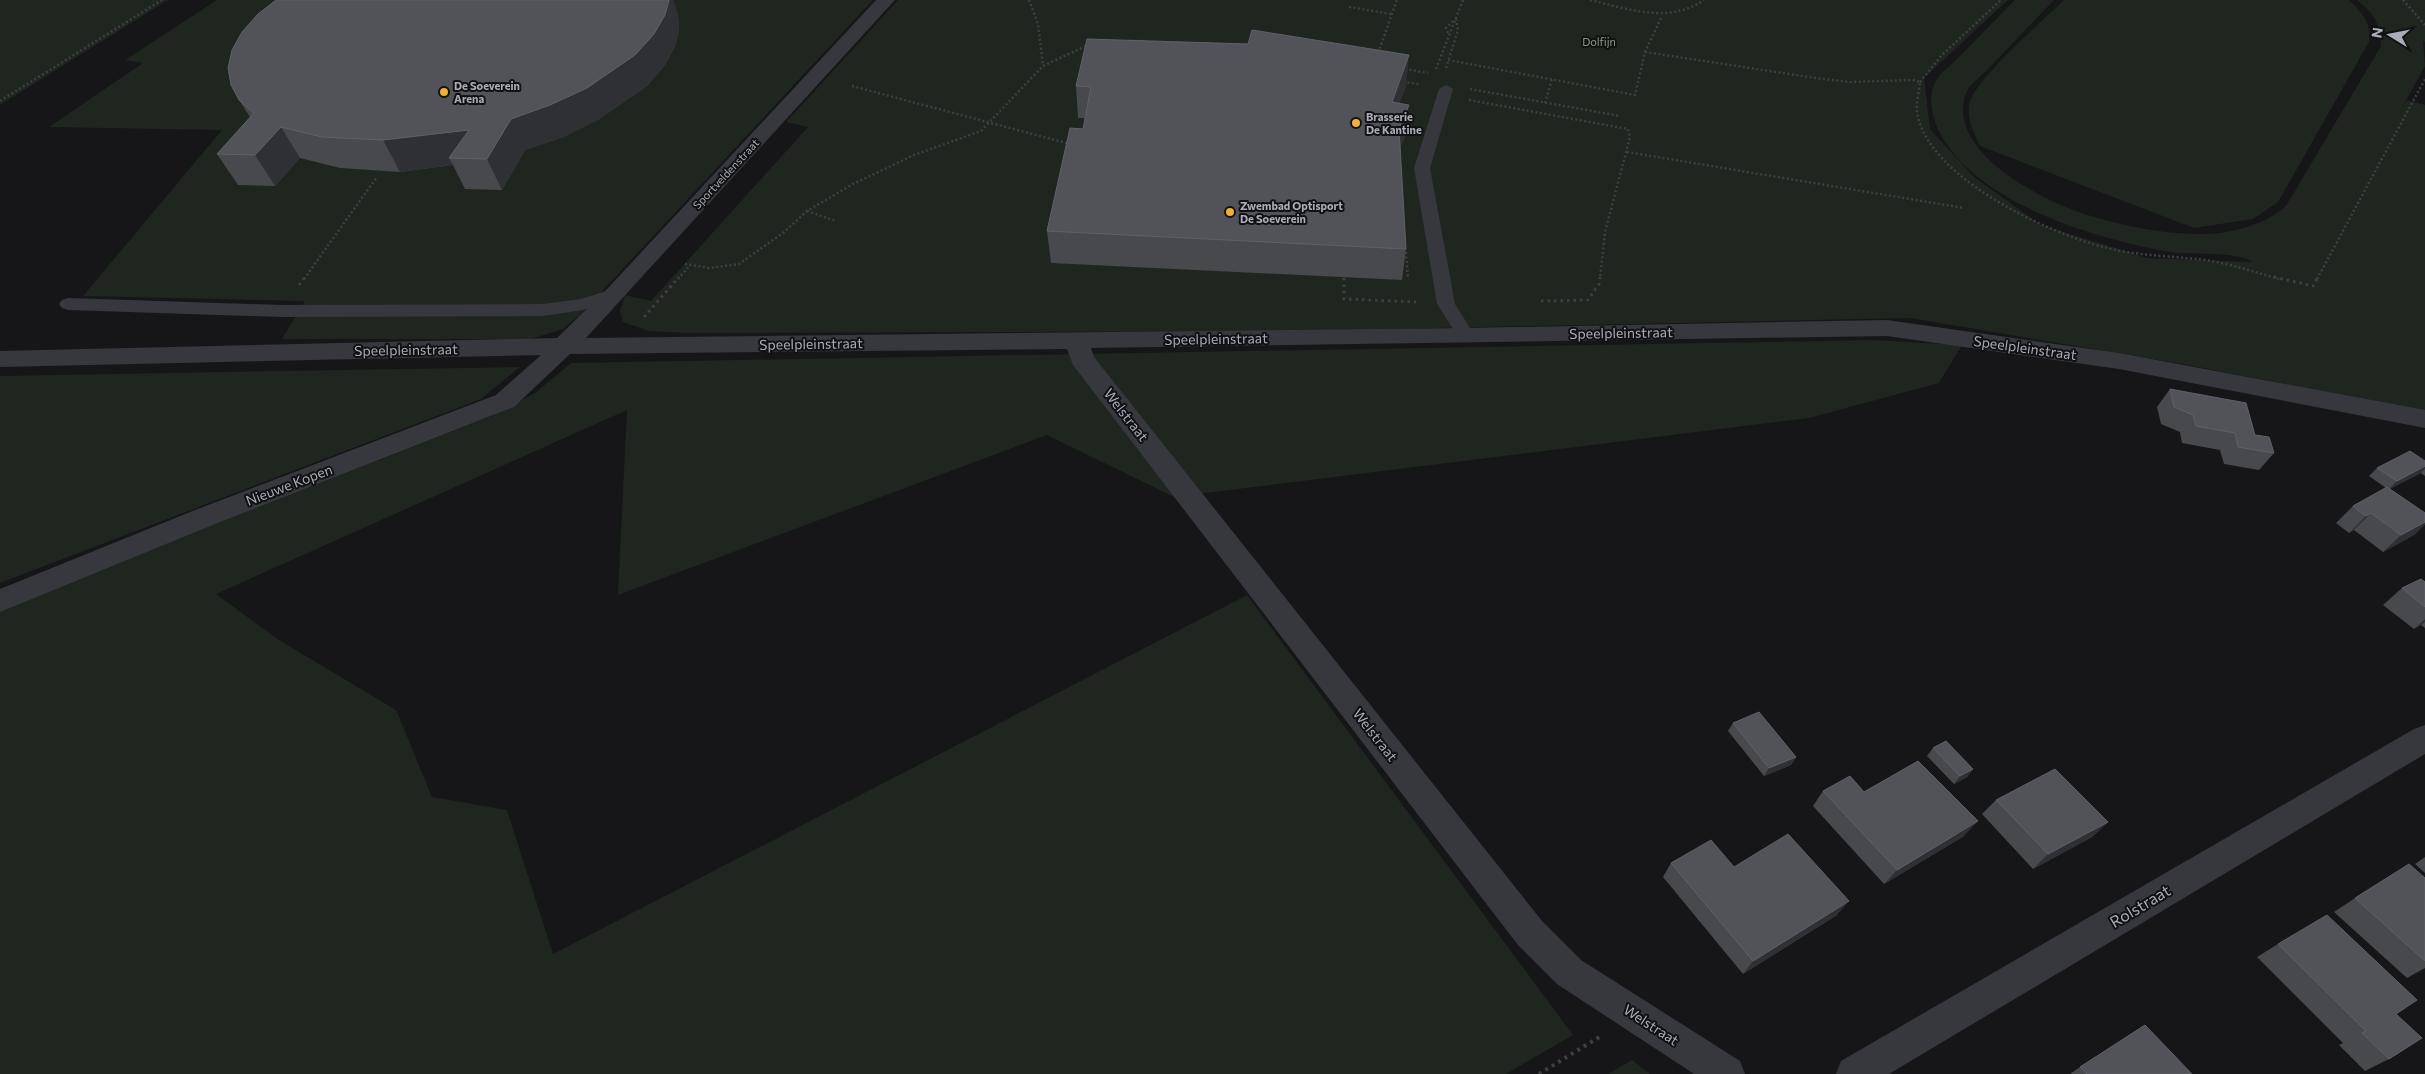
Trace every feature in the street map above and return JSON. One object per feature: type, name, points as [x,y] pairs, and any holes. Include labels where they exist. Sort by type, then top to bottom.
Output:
[{"type":"street","name":"Sportveldenstraat","points":[[564,346],[616,293],[886,0]]},
{"type":"street","name":"Speelpleinstraat","points":[[0,358],[564,346],[1466,336],[1887,328],[2119,361],[2425,418]]},
{"type":"street","name":"Welstraat","points":[[1077,341],[1082,359],[1530,933],[1569,972],[1727,1074]]},
{"type":"street","name":"Nieuwe Kopen","points":[[0,601],[205,517],[505,401],[564,346]]},
{"type":"street","name":"Rolstraat","points":[[1854,1074],[2425,738]]},
{"type":"lane","points":[[1446,89],[1422,168],[1446,304],[1466,336]]},
{"type":"lane","points":[[68,304],[281,310],[543,310],[583,304],[616,293]]},
{"type":"path","points":[[0,100],[162,0]]},
{"type":"path","points":[[1029,0],[1038,24],[1042,66]]},
{"type":"path","points":[[1378,54],[1397,0]]},
{"type":"path","points":[[1440,59],[1462,0]]},
{"type":"path","points":[[1590,0],[1662,16],[1695,7],[1704,0]]},
{"type":"path","points":[[2001,0],[1942,55],[1920,82],[1916,93],[1922,131],[1932,147],[1947,164],[1968,182],[2023,217],[2108,248],[2237,266],[2293,284],[2313,286],[2425,79]]},
{"type":"path","points":[[2403,0],[2425,25]]},
{"type":"path","points":[[1348,7],[1391,14]]},
{"type":"path","points":[[1448,60],[1635,95],[1644,52],[1662,16]]},
{"type":"path","points":[[1447,64],[1458,30],[1456,19]]},
{"type":"path","points":[[1126,41],[1155,42]]},
{"type":"path","points":[[685,264],[710,268],[739,264],[783,233],[807,211],[853,184],[914,156],[981,131],[1042,66],[1090,44]]},
{"type":"path","points":[[1644,52],[1822,79],[1850,82],[1913,80],[1920,82]]},
{"type":"path","points":[[1400,68],[1434,74]]},
{"type":"path","points":[[1545,103],[1552,79]]},
{"type":"path","points":[[1394,80],[1421,85]]},
{"type":"path","points":[[852,86],[1078,146]]},
{"type":"path","points":[[1467,89],[1620,116]]},
{"type":"path","points":[[1478,102],[1628,129],[1627,152],[1605,232],[1598,284],[1588,300],[1541,301]]},
{"type":"path","points":[[1627,152],[1964,208]]},
{"type":"path","points":[[281,310],[377,177]]},
{"type":"path","points":[[807,211],[836,221]]},
{"type":"path","points":[[649,345],[653,333],[633,329],[690,264]]},
{"type":"path","points":[[1344,278],[1344,300],[1446,304]]},
{"type":"path","points":[[1539,1074],[1635,1015]]},
{"type":"green space","points":[[0,0],[168,0],[0,105]]},
{"type":"green space","points":[[217,0],[873,0],[580,315],[563,329],[531,339],[282,339],[305,301],[83,296],[222,130],[49,127],[143,63],[125,60]]},
{"type":"green space","name":"Dolfijn","points":[[898,0],[2008,0],[1924,78],[1930,129],[1974,177],[2041,225],[2147,258],[2253,262],[2235,256],[2165,251],[2102,236],[2068,225],[2033,210],[2001,193],[1972,173],[1950,149],[1935,122],[1932,112],[1931,97],[1935,82],[2015,0],[2054,0],[1967,90],[1963,115],[1970,135],[1984,154],[2003,172],[2026,187],[2049,200],[2091,216],[2155,231],[2207,234],[2231,231],[2266,219],[2286,206],[2381,46],[2378,25],[2368,10],[2357,0],[2425,0],[2425,42],[2423,41],[2425,66],[2402,108],[2407,100],[2425,105],[2425,411],[2188,365],[1910,318],[1294,331],[690,333],[649,331],[623,322],[620,311],[625,295],[651,301],[808,127],[786,122]]},
{"type":"green space","points":[[2064,0],[2349,0],[2365,19],[2370,36],[2369,42],[2278,202],[2253,219],[2194,228],[1980,146],[1969,116],[1969,105],[1973,95],[1995,67]]},
{"type":"green space","points":[[1873,340],[1962,345],[1939,383],[1809,418],[1174,497],[1047,435],[618,595],[627,410],[216,594],[279,640],[396,710],[432,797],[507,810],[553,954],[1247,595],[1573,1035],[1506,1074],[0,1074],[0,607],[492,416],[535,393],[571,363]]},
{"type":"green space","points":[[520,367],[481,399],[0,583],[0,376]]},
{"type":"green space","points":[[1632,1060],[1650,1074],[1608,1074]]},
{"type":"building","name":"De Soeverein Arena","points":[[276,0],[669,0],[665,15],[654,34],[635,55],[587,88],[550,105],[511,119],[487,159],[449,158],[469,130],[383,140],[322,137],[281,127],[255,155],[217,154],[254,113],[239,100],[231,85],[228,68],[232,50],[242,32],[258,14]]},
{"type":"building","name":"Zwembad Optisport De Soeverein","points":[[1252,30],[1409,55],[1392,102],[1409,105],[1399,128],[1406,249],[1047,231],[1070,128],[1083,129],[1091,87],[1076,86],[1087,39],[1248,44]]},
{"type":"building","points":[[2170,389],[2246,403],[2255,435],[2269,437],[2274,453],[2238,447],[2235,433],[2196,426],[2193,415],[2174,407]]},
{"type":"building","points":[[2410,451],[2425,461],[2425,466],[2397,481],[2377,468]]},
{"type":"building","points":[[2387,487],[2425,513],[2425,522],[2401,535],[2371,513],[2366,516],[2353,506]]},
{"type":"building","points":[[2421,579],[2425,582],[2425,607],[2402,588]]},
{"type":"building","points":[[1759,712],[1796,757],[1769,768],[1733,723]]},
{"type":"building","points":[[1946,741],[1973,769],[1960,776],[1933,748]]},
{"type":"building","points":[[1918,761],[1978,821],[1897,870],[1823,791],[1850,776],[1864,792]]},
{"type":"building","points":[[2055,769],[2108,822],[2048,854],[1996,800]]},
{"type":"building","points":[[1788,834],[1849,901],[1753,961],[1671,863],[1711,840],[1734,867]]},
{"type":"building","points":[[2409,864],[2425,878],[2425,961],[2355,898]]},
{"type":"building","points":[[2327,915],[2417,1000],[2396,1014],[2422,1038],[2389,1059],[2362,1033],[2366,1031],[2278,944]]},
{"type":"building","points":[[2145,1025],[2192,1074],[2087,1074],[2080,1067]]},
{"type":"place","name":"De Soeverein Arena","points":[[444,92]]},
{"type":"place","name":"Brasserie De Kantine","points":[[1356,123]]},
{"type":"place","name":"Zwembad Optisport De Soeverein","points":[[1230,212]]}]
